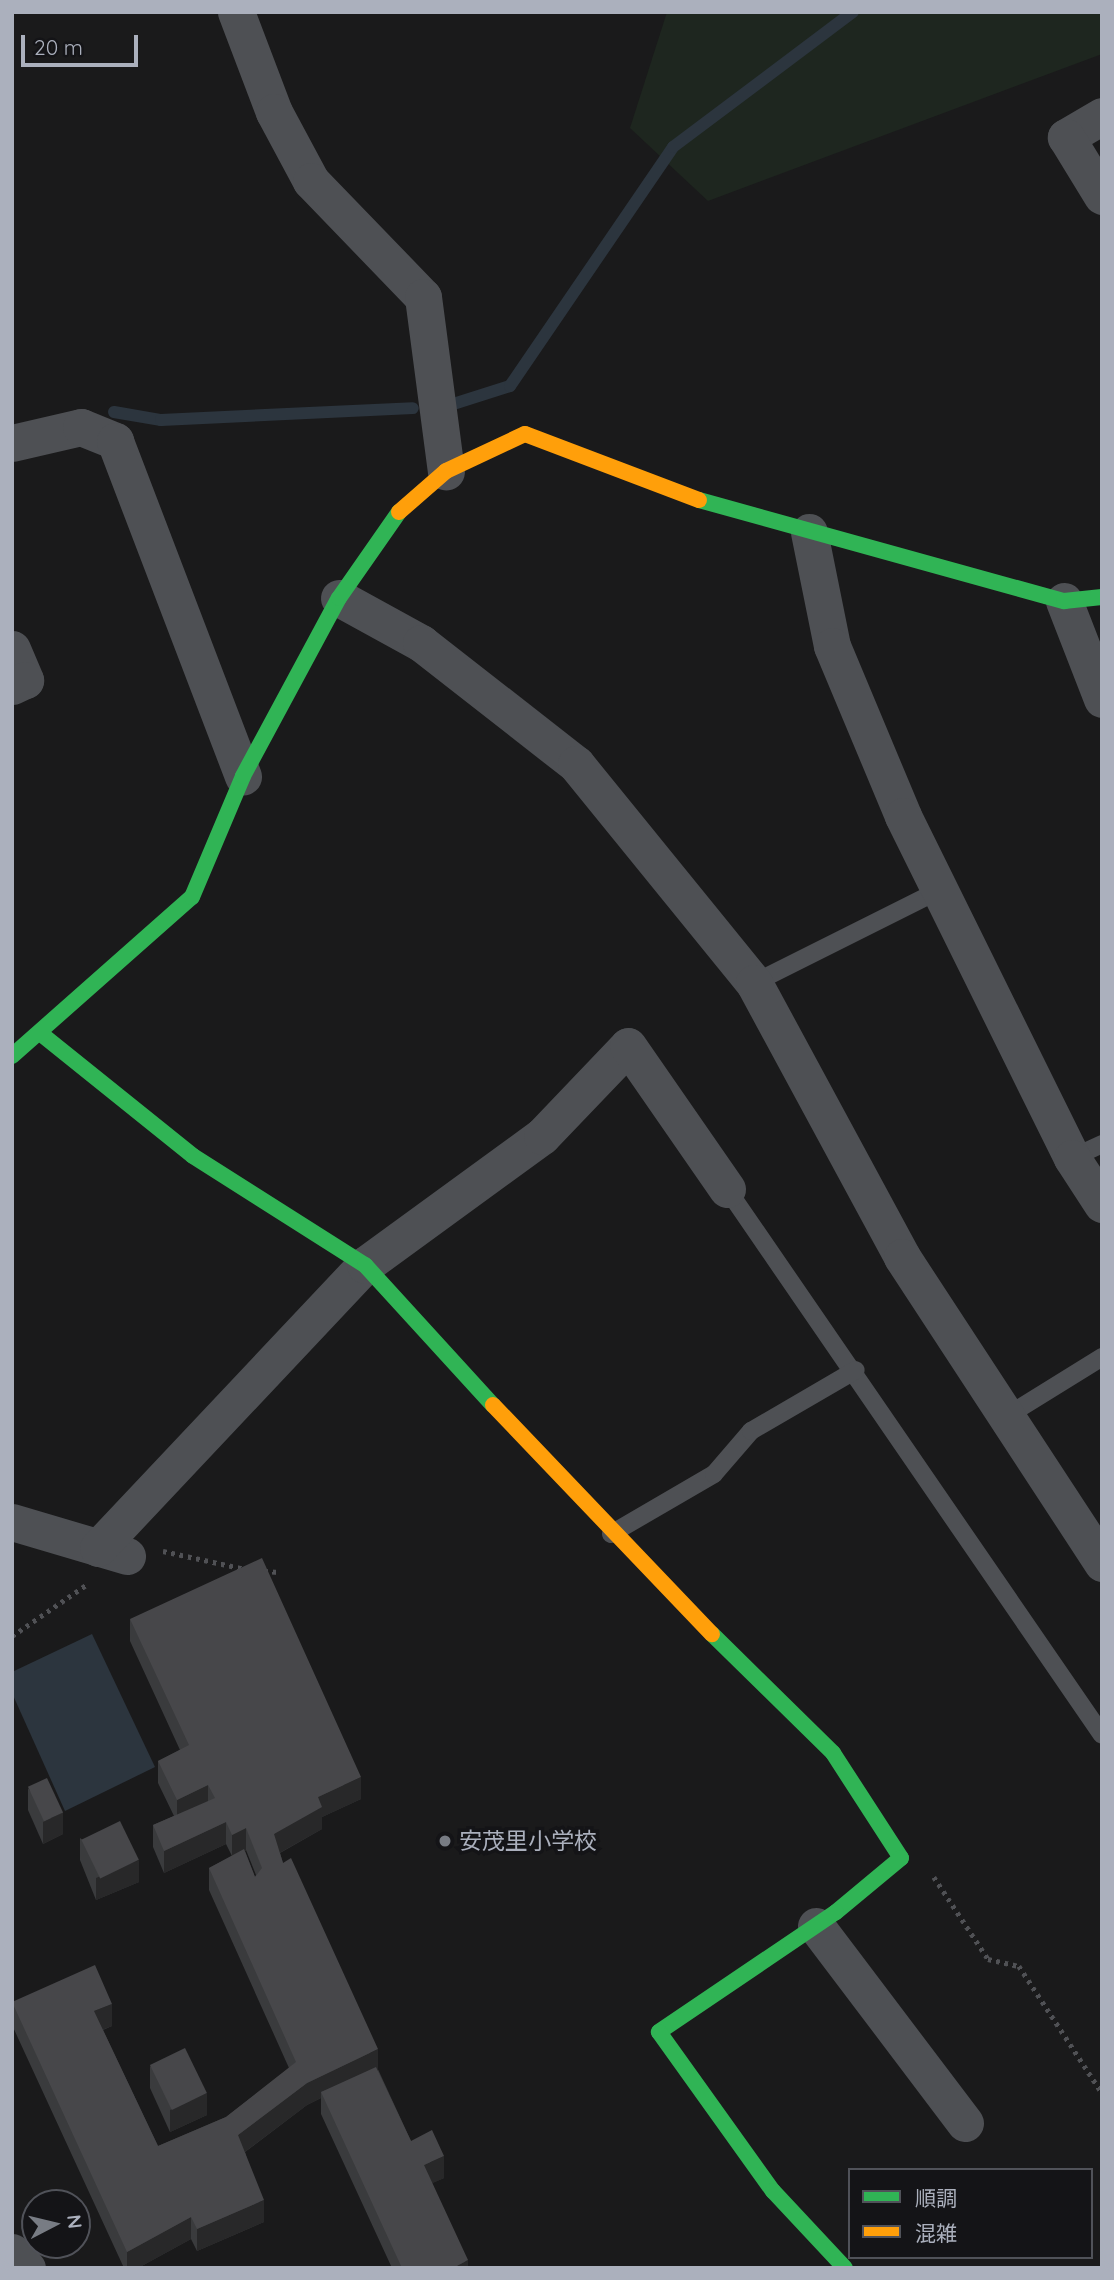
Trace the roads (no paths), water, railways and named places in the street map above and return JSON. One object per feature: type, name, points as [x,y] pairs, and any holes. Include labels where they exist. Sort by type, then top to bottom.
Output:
[{"type":"street","points":[[236,12],[274,112],[311,181],[423,297],[446,471]]},
{"type":"street","points":[[1102,116],[1066,137],[1102,196]]},
{"type":"street","points":[[12,443],[81,427],[114,441],[243,776]]},
{"type":"street","points":[[12,1056],[192,897],[243,776],[339,598],[407,500],[446,471],[524,434],[664,490],[808,532],[1064,601],[1102,597]]},
{"type":"street","points":[[808,532],[832,646],[938,891],[1087,1151],[1102,1204]]},
{"type":"street","points":[[339,598],[421,643],[576,764],[754,983],[902,1257],[1102,1563]]},
{"type":"street","points":[[1064,601],[1102,699]]},
{"type":"street","points":[[12,649],[25,680],[12,686]]},
{"type":"street","points":[[40,1033],[192,1156],[365,1265],[611,1534],[833,1754],[901,1858],[816,1926],[659,2032],[773,2191],[845,2268]]},
{"type":"street","points":[[12,1522],[113,1552],[365,1265],[542,1136],[628,1046],[727,1189]]},
{"type":"street","points":[[816,1926],[965,2123]]},
{"type":"street","points":[[12,2252],[27,2268]]},
{"type":"lane","points":[[754,983],[938,891]]},
{"type":"lane","points":[[727,1189],[856,1370],[1102,1735]]},
{"type":"lane","points":[[1007,1416],[1102,1357]]},
{"type":"lane","points":[[611,1534],[714,1474],[751,1431],[856,1370]]},
{"type":"waterway","points":[[447,406],[510,386],[673,147],[853,12]]},
{"type":"waterway","points":[[114,412],[161,420],[413,408]]},
{"type":"place","name":"安茂里小学校","points":[[445,1841]]}]
